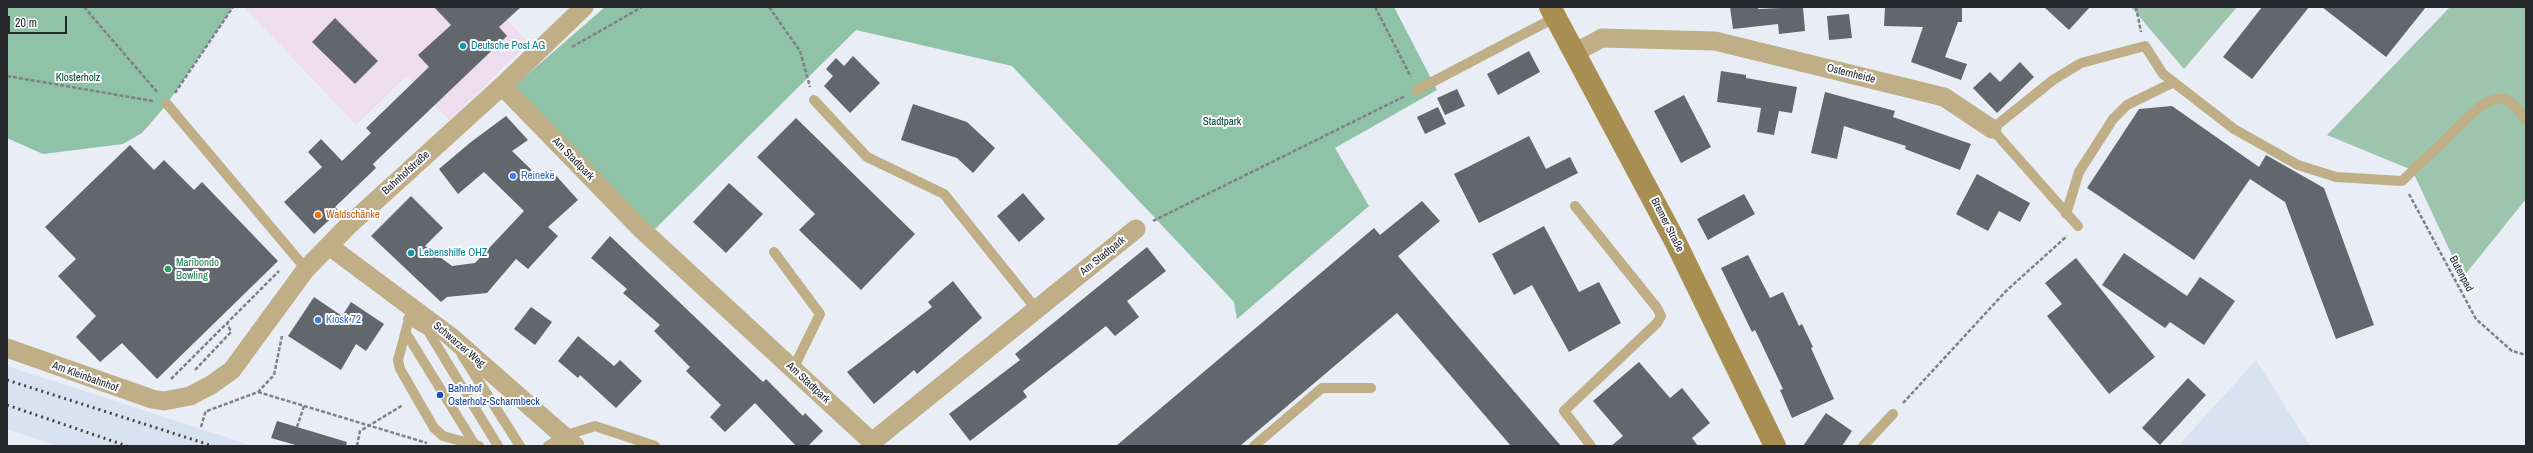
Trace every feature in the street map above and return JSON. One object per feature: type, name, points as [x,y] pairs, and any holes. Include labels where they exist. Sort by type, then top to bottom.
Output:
[{"type":"street","name":"Bahnhofstraße","points":[[158,400],[190,396],[212,385],[232,370],[306,269],[502,86],[584,7]]},
{"type":"street","name":"Bremer Straße","points":[[1553,12],[1576,52],[1676,241],[1775,446]]},
{"type":"street","name":"Osternheide","points":[[1576,52],[1602,38],[1715,41],[1944,97],[1992,129]]},
{"type":"street","name":"Am Stadtpark","points":[[502,86],[640,228],[872,444],[1136,229]]},
{"type":"street","name":"Schwarzer Weg","points":[[329,246],[410,313],[450,336],[570,441]]},
{"type":"street","name":"Am Kleinbahnhof","points":[[7,348],[158,400]]},
{"type":"lane","points":[[1417,90],[1553,12]]},
{"type":"lane","points":[[1992,129],[2053,80],[2081,62],[2145,46],[2163,74],[2234,129],[2298,165],[2336,177],[2402,181],[2478,108],[2492,99],[2505,98],[2515,105],[2526,120]]},
{"type":"lane","points":[[2066,214],[2079,172],[2113,119],[2127,105],[2174,82]]},
{"type":"lane","points":[[814,100],[867,157],[944,194],[1036,310]]},
{"type":"lane","points":[[167,104],[306,269]]},
{"type":"lane","name":"Osternheide","points":[[1992,129],[2078,226]]},
{"type":"lane","points":[[1575,206],[1657,308],[1661,316],[1657,323],[1564,411],[1591,446]]},
{"type":"lane","points":[[774,252],[820,314],[793,369]]},
{"type":"lane","points":[[410,313],[398,360],[400,369],[434,428],[443,436],[477,446]]},
{"type":"lane","points":[[410,313],[428,331],[498,446]]},
{"type":"lane","points":[[406,333],[477,446]]},
{"type":"lane","points":[[450,336],[520,446]]},
{"type":"lane","points":[[1254,446],[1322,388],[1371,388]]},
{"type":"lane","points":[[1863,446],[1893,414]]},
{"type":"lane","points":[[548,446],[570,441],[595,426],[655,446]]},
{"type":"path","points":[[84,7],[167,104]]},
{"type":"path","points":[[167,104],[232,7]]},
{"type":"path","points":[[768,7],[800,51],[814,100]]},
{"type":"path","points":[[1136,229],[1417,90],[1375,7]]},
{"type":"path","points":[[2136,7],[2145,46]]},
{"type":"path","points":[[7,76],[167,104]]},
{"type":"path","name":"Butenpad","points":[[2402,181],[2476,319],[2512,351],[2526,355]]},
{"type":"path","points":[[1893,414],[2006,291],[2078,226]]},
{"type":"path","points":[[158,400],[227,323],[294,256]]},
{"type":"path","points":[[198,375],[195,371],[231,332],[227,323]]},
{"type":"path","points":[[201,426],[206,411],[258,392],[429,444]]},
{"type":"path","points":[[297,427],[304,406]]},
{"type":"shaded area","name":"Deutsche Post AG","points":[[244,7],[495,7],[529,43],[449,120],[406,76],[356,125]]},
{"type":"shaded area","points":[[2256,360],[2310,446],[2178,446]]},
{"type":"shaded area","points":[[7,366],[252,446],[57,446],[7,429]]},
{"type":"green space","name":"Klosterholz","points":[[7,7],[233,7],[167,104],[142,133],[123,144],[43,154],[7,138]]},
{"type":"green space","name":"Stadtpark","points":[[605,7],[1394,7],[1437,90],[1335,148],[1369,206],[1237,319],[1234,302],[1012,66],[856,30],[654,230],[513,87]]},
{"type":"green space","points":[[2131,7],[2237,7],[2184,69]]},
{"type":"green space","points":[[2450,7],[2526,7],[2526,199],[2464,276],[2457,266],[2412,170],[2327,135]]},
{"type":"building","points":[[434,7],[521,7],[499,27],[507,36],[373,164],[376,168],[335,207],[339,211],[314,234],[284,202],[322,167],[308,152],[321,139],[342,161],[371,133],[366,128],[429,67],[418,55],[451,25]]},
{"type":"building","points":[[1730,7],[1758,7],[1758,9],[1803,7],[1805,31],[1779,34],[1778,24],[1733,29]]},
{"type":"building","points":[[1885,7],[1962,7],[1962,22],[1958,22],[1945,57],[1967,64],[1961,80],[1911,62],[1923,27],[1884,26]]},
{"type":"building","points":[[2044,7],[2090,7],[2069,30]]},
{"type":"building","points":[[2262,7],[2309,7],[2252,79],[2223,57]]},
{"type":"building","points":[[2322,7],[2426,7],[2386,57]]},
{"type":"building","points":[[1849,14],[1852,38],[1829,40],[1827,16]]},
{"type":"building","points":[[335,18],[378,61],[355,84],[312,42]]},
{"type":"building","points":[[1529,51],[1540,72],[1498,95],[1487,74]]},
{"type":"building","points":[[853,56],[880,83],[850,113],[824,86],[833,76],[826,69],[836,58],[844,66]]},
{"type":"building","points":[[2020,62],[2034,77],[1997,113],[1973,88],[1990,72],[2000,82]]},
{"type":"building","points":[[1721,71],[1746,75],[1746,78],[1797,87],[1792,113],[1779,111],[1774,135],[1757,132],[1761,108],[1717,102]]},
{"type":"building","points":[[1457,89],[1465,106],[1445,115],[1437,98]]},
{"type":"building","points":[[1825,92],[1895,111],[1893,117],[1971,144],[1960,170],[1905,149],[1906,146],[1844,126],[1837,159],[1811,153]]},
{"type":"building","points":[[1684,95],[1711,147],[1681,163],[1654,111]]},
{"type":"building","points":[[913,104],[967,122],[995,148],[973,173],[957,158],[901,140]]},
{"type":"building","points":[[2172,106],[2259,167],[2266,155],[2324,188],[2374,325],[2336,339],[2285,202],[2250,179],[2194,260],[2087,188],[2139,109]]},
{"type":"building","points":[[1438,107],[1446,124],[1425,134],[1417,117]]},
{"type":"building","points":[[506,116],[528,140],[512,151],[541,179],[551,170],[578,200],[548,227],[558,236],[528,269],[516,259],[487,293],[447,297],[441,302],[371,236],[411,196],[443,228],[425,246],[452,266],[475,263],[524,211],[484,172],[458,194],[439,169],[471,142]]},
{"type":"building","points":[[796,118],[915,234],[861,290],[799,230],[815,214],[757,157]]},
{"type":"building","points":[[1529,136],[1546,169],[1570,157],[1578,173],[1479,223],[1454,174]]},
{"type":"building","name":"Maribondo Bowling","points":[[130,145],[154,170],[164,160],[194,190],[202,182],[278,261],[157,379],[122,343],[100,362],[76,337],[96,316],[58,276],[76,259],[45,227]]},
{"type":"building","points":[[1977,174],[2030,203],[2020,222],[1999,211],[1988,231],[1956,214]]},
{"type":"building","points":[[729,183],[763,214],[726,253],[693,222]]},
{"type":"building","points":[[1023,193],[1045,219],[1019,242],[997,216]]},
{"type":"building","points":[[1744,194],[1755,214],[1708,240],[1697,219]]},
{"type":"building","points":[[1422,201],[1440,221],[1398,256],[1561,446],[1511,446],[1397,313],[1240,446],[1116,446],[1374,228],[1380,235]]},
{"type":"building","points":[[1544,226],[1579,292],[1599,282],[1621,323],[1569,352],[1532,285],[1514,295],[1492,254]]},
{"type":"building","points":[[610,236],[763,382],[766,379],[803,416],[805,413],[823,431],[808,446],[796,446],[755,403],[725,432],[710,417],[721,405],[686,371],[690,367],[654,331],[660,325],[623,293],[627,289],[591,258]]},
{"type":"building","points":[[1147,247],[1166,271],[1127,301],[1139,317],[1115,336],[1106,326],[1023,391],[1027,397],[970,441],[949,414],[1020,360],[1015,354]]},
{"type":"building","points":[[2124,253],[2187,296],[2200,277],[2235,301],[2204,345],[2170,322],[2165,328],[2102,285]]},
{"type":"building","points":[[1748,255],[1770,298],[1783,292],[1799,326],[1802,324],[1813,347],[1811,348],[1834,399],[1792,418],[1780,390],[1783,389],[1755,330],[1752,332],[1721,268]]},
{"type":"building","points":[[2076,258],[2155,357],[2109,394],[2047,316],[2062,304],[2045,283]]},
{"type":"building","points":[[953,281],[982,318],[917,374],[914,370],[874,404],[847,372],[932,307],[928,302]]},
{"type":"building","points":[[314,297],[342,316],[351,302],[384,324],[366,351],[356,344],[341,370],[288,336]]},
{"type":"building","points":[[531,307],[552,322],[535,345],[514,329]]},
{"type":"building","points":[[578,336],[614,366],[620,360],[642,381],[616,408],[580,375],[578,378],[558,361]]},
{"type":"building","points":[[1639,362],[1670,398],[1682,388],[1710,423],[1692,438],[1698,446],[1611,446],[1623,436],[1593,401]]},
{"type":"building","points":[[2188,378],[2206,395],[2160,445],[2142,428]]},
{"type":"building","points":[[1826,413],[1852,431],[1842,446],[1803,446]]},
{"type":"building","points":[[277,421],[347,442],[346,446],[299,446],[271,438]]},
{"type":"railway","points":[[7,380],[213,446]]},
{"type":"railway","points":[[7,405],[127,446]]},
{"type":"place","name":"Deutsche Post AG","points":[[463,46]]},
{"type":"place","name":"Reineke","points":[[513,176]]},
{"type":"place","name":"Waldschänke","points":[[318,215]]},
{"type":"place","name":"Lebenshilfe OHZ","points":[[411,253]]},
{"type":"place","name":"Maribondo Bowling","points":[[168,269]]},
{"type":"place","name":"Kiosk 72","points":[[318,320]]},
{"type":"place","name":"Bahnhof Osterholz-Scharmbeck","points":[[440,395]]}]
